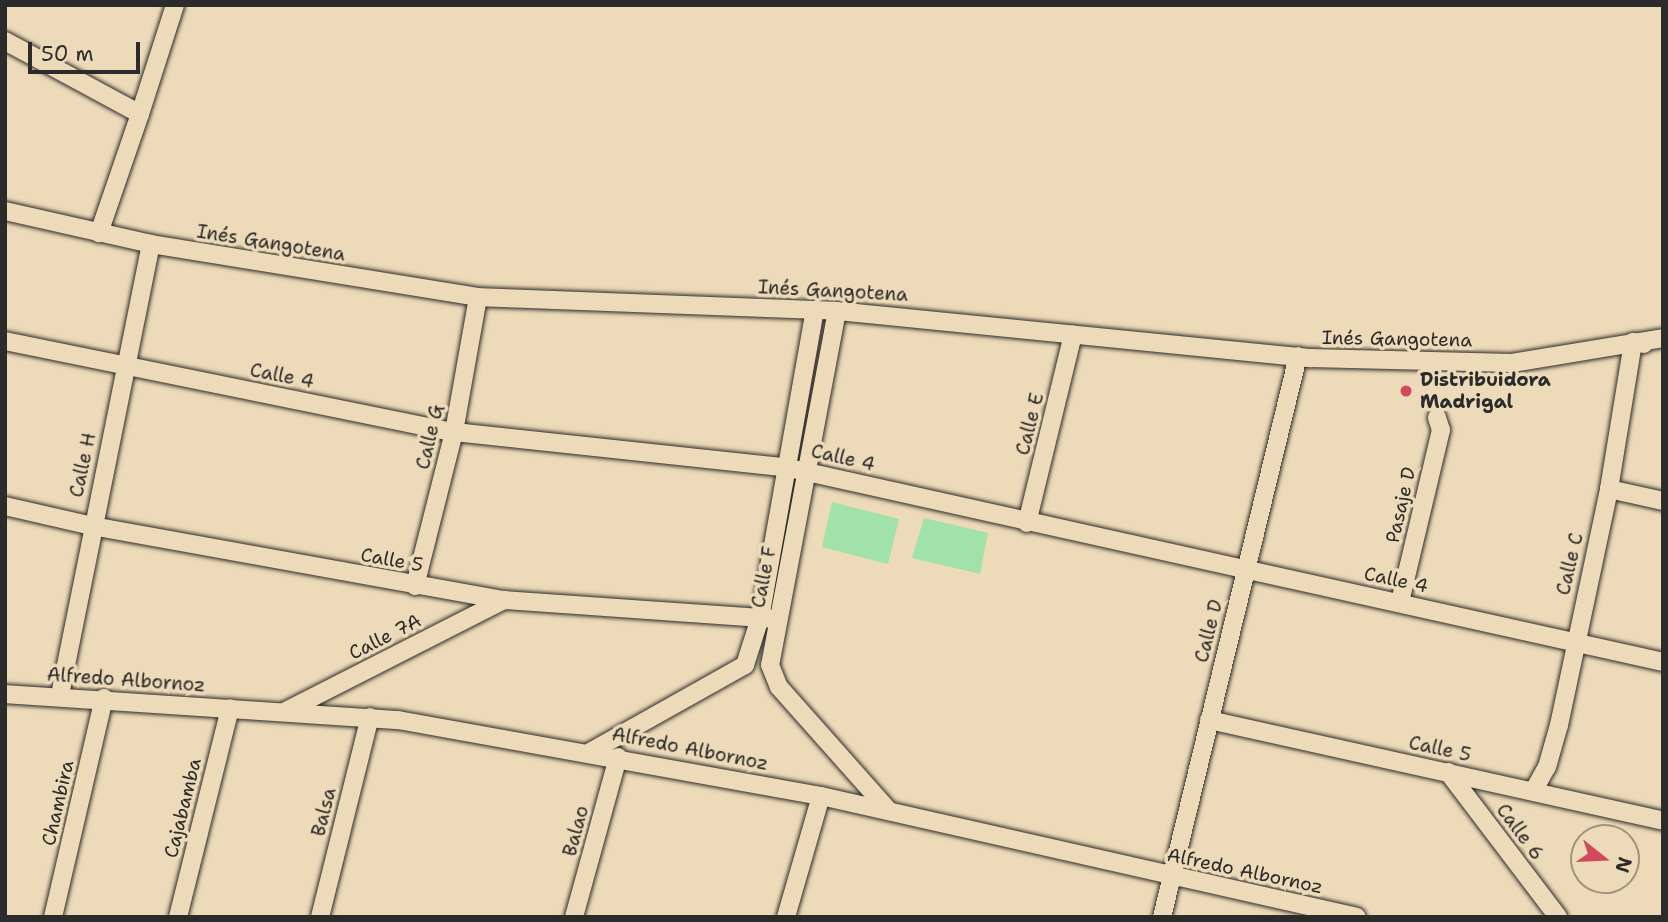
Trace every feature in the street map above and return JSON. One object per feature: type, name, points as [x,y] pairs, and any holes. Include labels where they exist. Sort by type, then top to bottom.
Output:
[{"type":"street","points":[[99,233],[175,5]]},
{"type":"street","points":[[5,41],[139,114]]},
{"type":"street","name":"Inés Gangotena","points":[[5,211],[151,244],[478,296],[837,311],[1298,356],[1511,363],[1663,338]]},
{"type":"street","name":"Calle H","points":[[60,695],[151,244]]},
{"type":"street","name":"Calle G","points":[[415,586],[454,432],[478,296]]},
{"type":"street","name":"Calle F","points":[[815,310],[768,619],[773,676],[889,811]]},
{"type":"street","name":"Calle F","points":[[590,752],[737,673],[750,655],[768,619],[807,471],[837,311]]},
{"type":"street","name":"Calle E","points":[[1027,523],[1073,335]]},
{"type":"street","name":"Calle 4","points":[[5,341],[454,432],[807,471],[1027,523],[1574,640],[1663,662]]},
{"type":"street","points":[[1633,342],[1663,349]]},
{"type":"street","name":"Calle C","points":[[1534,790],[1554,746],[1574,640],[1609,489],[1633,342]]},
{"type":"street","name":"Calle D","points":[[1163,917],[1298,356]]},
{"type":"street","name":"Pasaje D","points":[[1400,602],[1441,430],[1437,418]]},
{"type":"street","points":[[1609,489],[1663,501]]},
{"type":"street","name":"Calle 5","points":[[5,506],[92,526],[504,600],[768,619]]},
{"type":"street","name":"Calle 7A","points":[[285,711],[504,600]]},
{"type":"street","name":"Alfredo Albornoz","points":[[5,694],[60,695],[370,717],[590,752],[821,796],[1357,917]]},
{"type":"street","name":"Chambira","points":[[53,917],[104,698]]},
{"type":"street","name":"Cajabamba","points":[[178,917],[230,709]]},
{"type":"street","name":"Balsa","points":[[320,917],[370,717]]},
{"type":"street","name":"Calle 5","points":[[1209,720],[1534,790],[1663,821]]},
{"type":"street","name":"Balao","points":[[574,917],[618,757]]},
{"type":"street","name":"Calle 6","points":[[1448,772],[1558,917]]},
{"type":"street","points":[[786,917],[821,796]]},
{"type":"green space","points":[[832,502],[899,519],[888,564],[822,547]]},
{"type":"green space","points":[[924,518],[988,533],[980,574],[912,558]]},
{"type":"place","name":"Distribuidora Madrigal","points":[[1406,391]]}]
